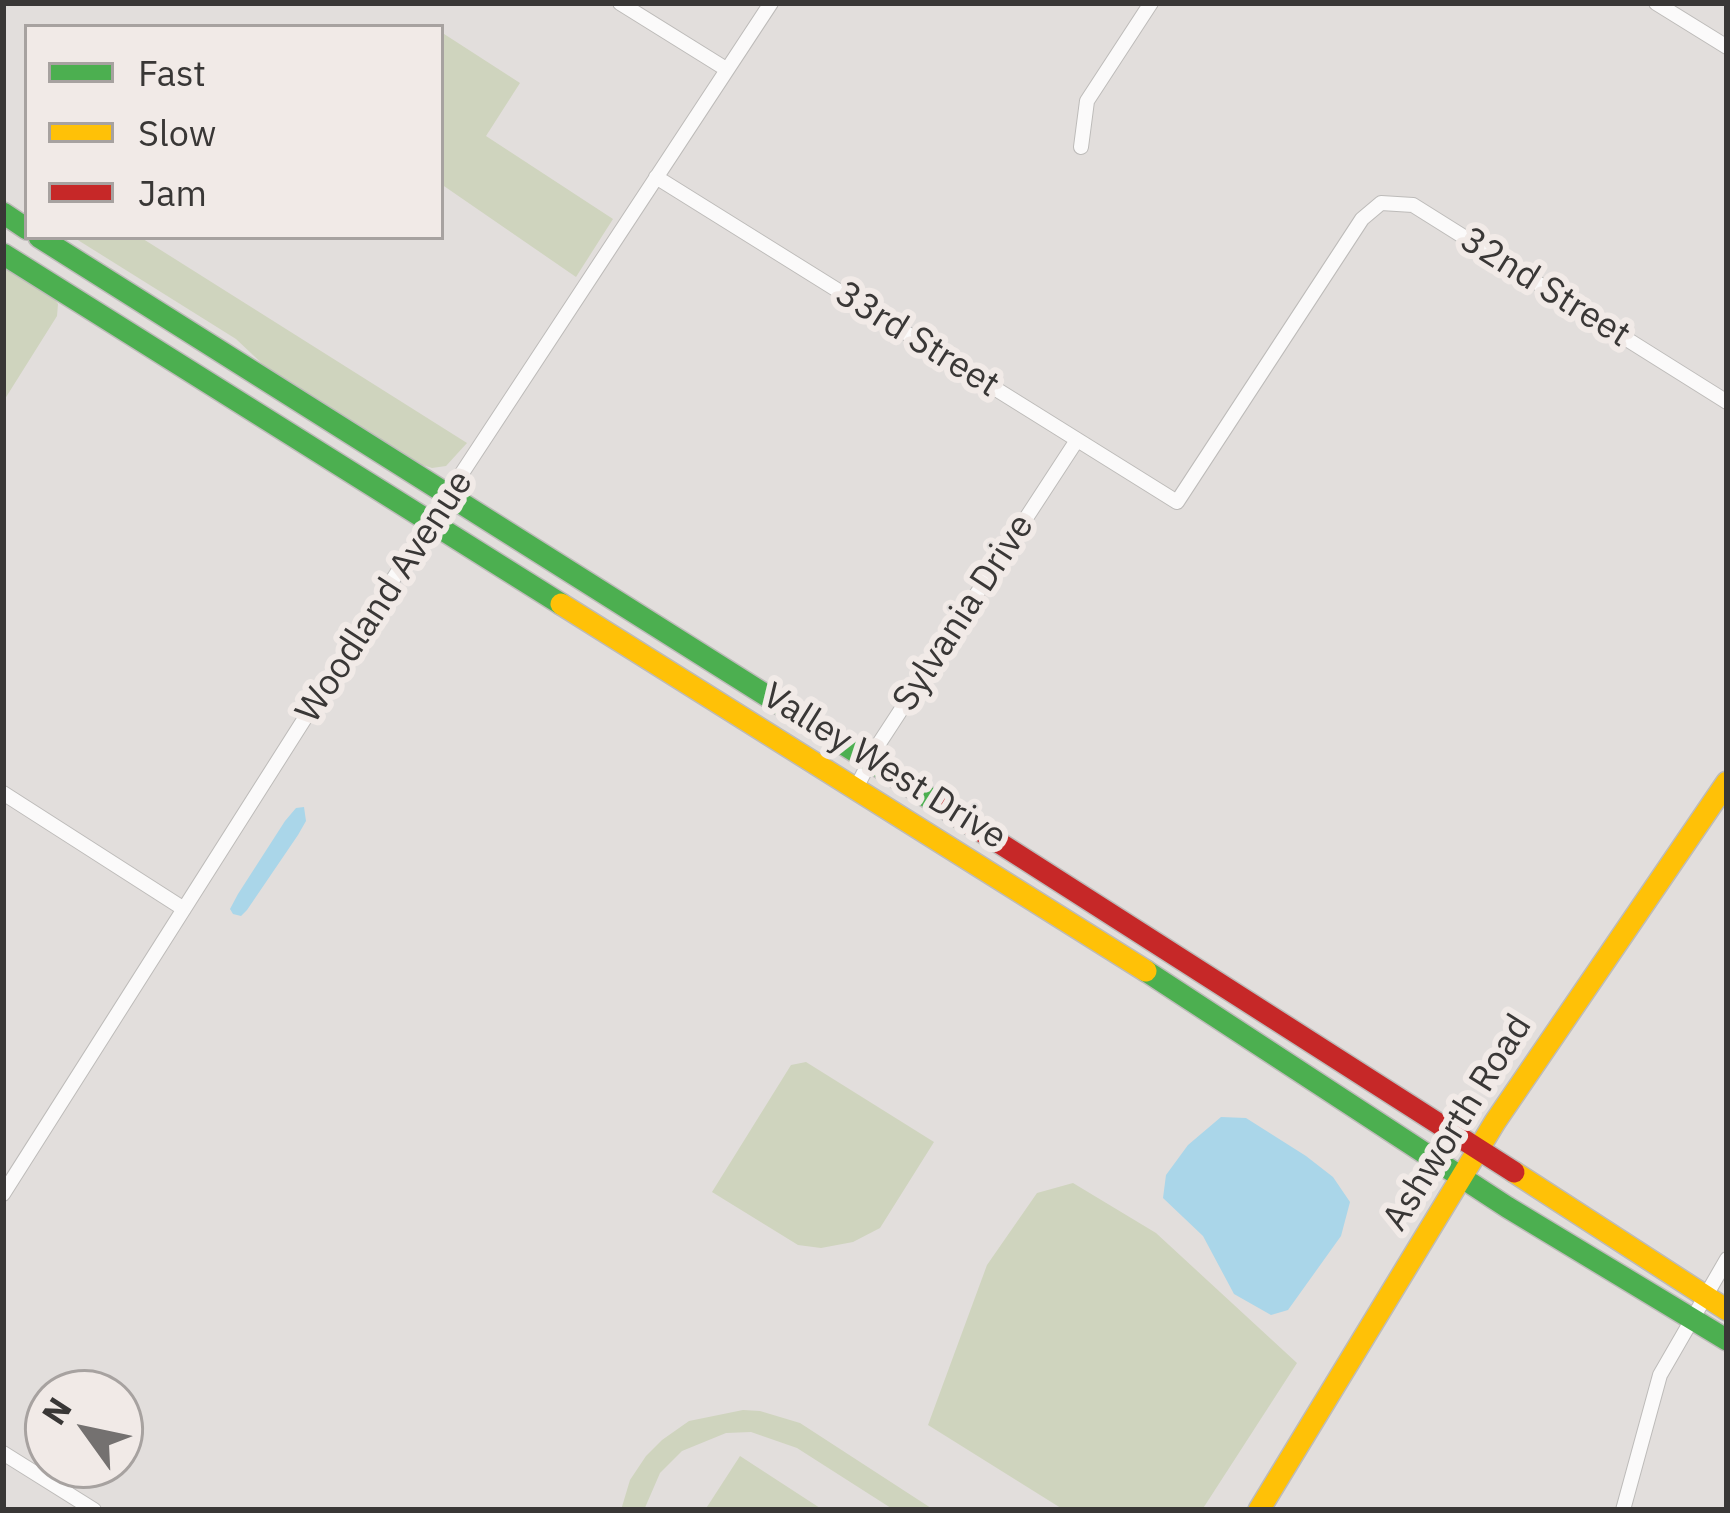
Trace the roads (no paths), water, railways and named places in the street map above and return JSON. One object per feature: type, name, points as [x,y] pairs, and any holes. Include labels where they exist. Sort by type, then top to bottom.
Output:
[{"type":"main road","name":"Valley West Drive","points":[[44,240],[1280,1020],[1727,1310]]},
{"type":"main road","name":"Valley West Drive","points":[[3,254],[1264,1046],[1461,1177],[1727,1340]]},
{"type":"main road","name":"Ashworth Road","points":[[1259,1510],[1478,1150],[1727,782]]},
{"type":"street","points":[[620,3],[726,69]]},
{"type":"street","name":"Woodland Avenue","points":[[3,1194],[432,520],[770,3]]},
{"type":"street","points":[[1081,147],[1087,101],[1151,3]]},
{"type":"street","points":[[1656,3],[1727,47]]},
{"type":"street","name":"33rd Street","points":[[656,177],[1178,502]]},
{"type":"street","name":"32nd Street","points":[[1178,502],[1362,219],[1382,202],[1412,205],[1727,402]]},
{"type":"street","name":"Sylvania Drive","points":[[856,788],[869,759],[1077,440]]},
{"type":"street","points":[[3,793],[184,909]]},
{"type":"street","points":[[1623,1510],[1660,1375],[1727,1259]]},
{"type":"street","points":[[3,1453],[94,1510]]},
{"type":"water","points":[[304,807],[306,821],[298,835],[247,910],[241,916],[233,914],[230,909],[238,894],[285,821],[296,808]]},
{"type":"water","points":[[1221,1117],[1246,1118],[1306,1156],[1333,1177],[1350,1202],[1341,1236],[1288,1310],[1271,1315],[1234,1294],[1203,1236],[1163,1198],[1166,1175],[1188,1145]]}]
